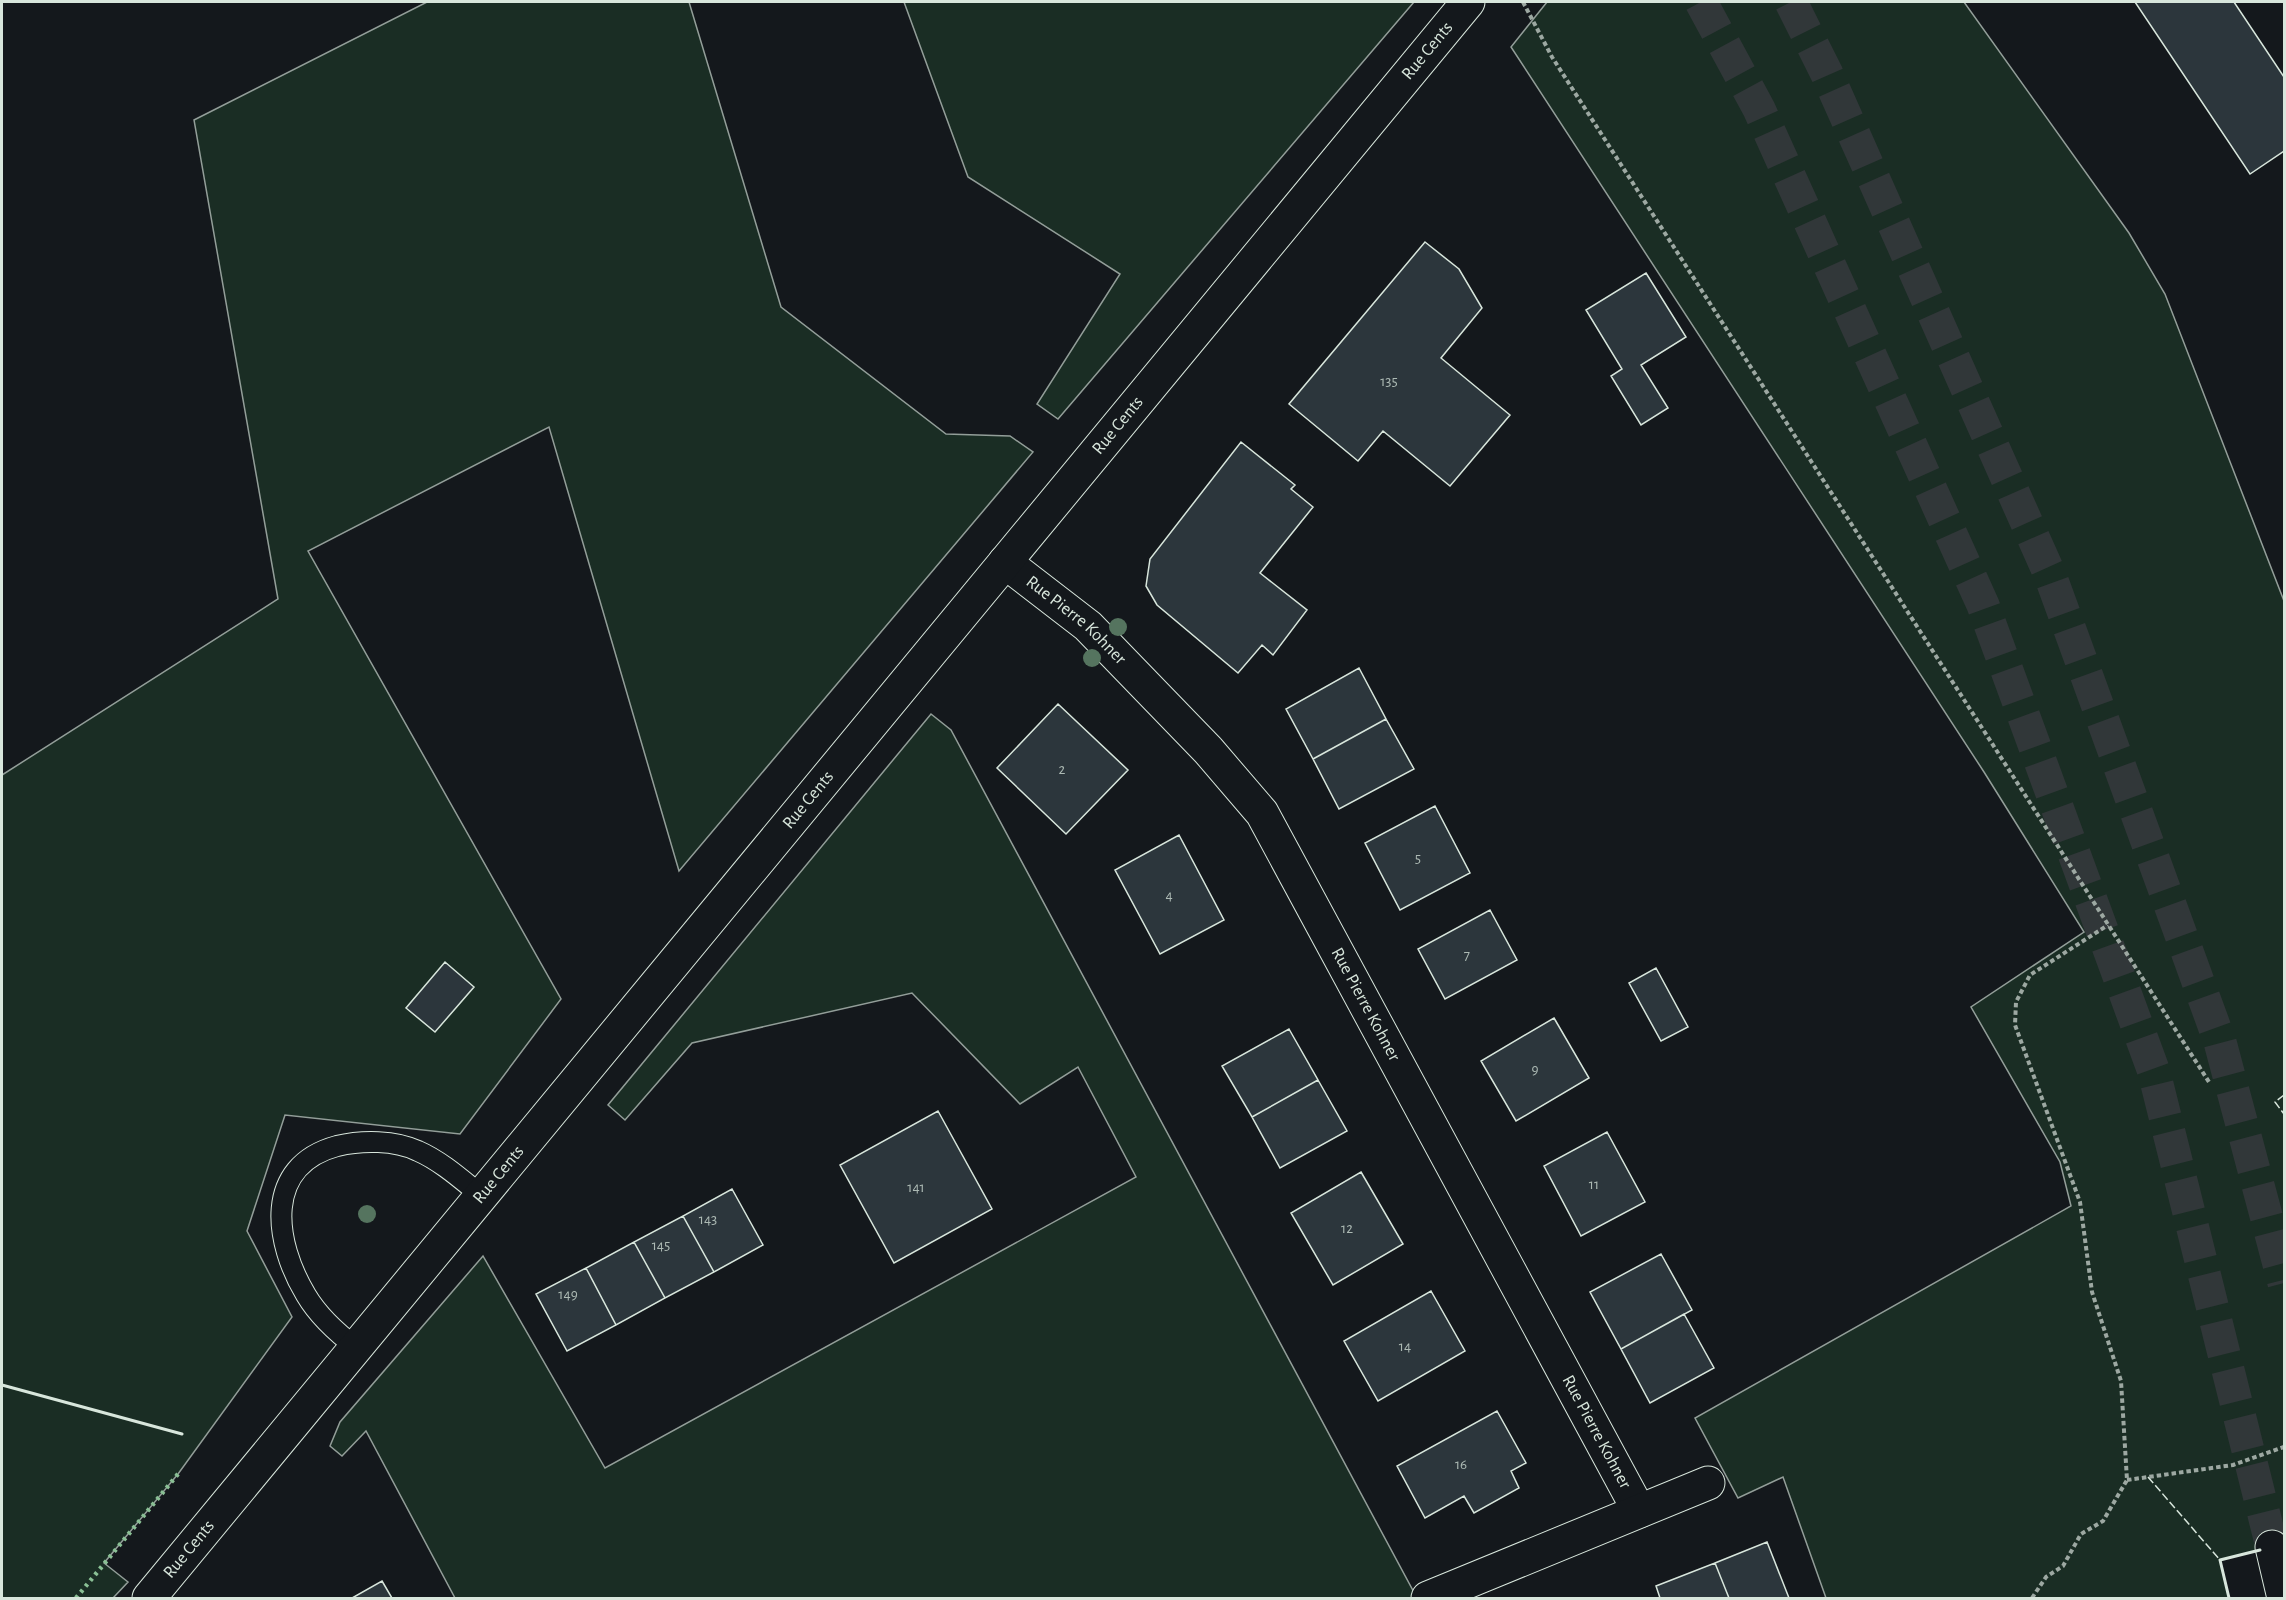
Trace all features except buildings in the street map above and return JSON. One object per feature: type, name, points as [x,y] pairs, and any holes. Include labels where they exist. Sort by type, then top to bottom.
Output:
[{"type":"main road","name":"Rue Cents","points":[[150,1599],[1468,2]]},
{"type":"main road","name":"Rue Pierre Kohner","points":[[1005,562],[1088,626],[1208,750],[1262,813],[1639,1511]]},
{"type":"main road","name":"Rue Pierre Kohner","points":[[1428,1599],[1708,1483]]},
{"type":"main road","points":[[2272,1547],[2284,1599]]},
{"type":"lane","points":[[357,1348],[334,1330],[314,1306],[289,1265],[281,1228],[282,1194],[297,1168],[321,1151],[354,1142],[386,1143],[418,1150],[457,1175],[482,1196]]},
{"type":"path","points":[[1523,2],[1552,57],[2209,1082]]},
{"type":"path","points":[[2032,1599],[2046,1578],[2063,1566],[2081,1534],[2103,1521],[2127,1480],[2121,1381],[2092,1292],[2080,1202],[2015,1025],[2016,1002],[2030,975],[2108,926]]},
{"type":"path","points":[[2127,1480],[2233,1465],[2284,1447]]},
{"type":"green space","points":[[427,2],[689,2],[781,307],[946,434],[1010,436],[1033,452],[679,871],[549,427],[308,551],[561,999],[460,1134],[285,1115],[247,1231],[292,1317],[178,1474],[104,1563],[128,1582],[113,1598],[2,1598],[2,775],[278,599],[194,120]]},
{"type":"green space","points":[[904,2],[1414,2],[1058,419],[1037,404],[1120,274],[968,177]]},
{"type":"green space","points":[[1547,2],[1964,2],[2129,233],[2165,294],[2284,601],[2284,1544],[2220,1560],[2229,1598],[1826,1598],[1783,1477],[1738,1498],[1695,1418],[2071,1206],[2060,1162],[1971,1007],[2084,932],[1984,772],[1511,47]]},
{"type":"green space","points":[[931,714],[951,730],[1417,1598],[455,1598],[366,1431],[342,1456],[330,1446],[340,1422],[483,1256],[605,1468],[1136,1177],[1078,1067],[1020,1104],[912,993],[692,1043],[625,1120],[608,1105]]},
{"type":"tunnel","points":[[1701,2],[1759,109],[1983,605],[2154,1072],[2272,1547]]},
{"type":"tunnel","points":[[1791,2],[1827,74],[2050,575],[2220,1042],[2284,1283]]},
{"type":"hedge","points":[[76,1598],[178,1474]]},
{"type":"fence","points":[[2284,1095],[2275,1102],[2284,1114]]},
{"type":"fence","points":[[2148,1477],[2220,1560]]},
{"type":"wall","points":[[2,1385],[182,1434]]},
{"type":"wall","points":[[2229,1598],[2220,1560],[2260,1550]]}]
